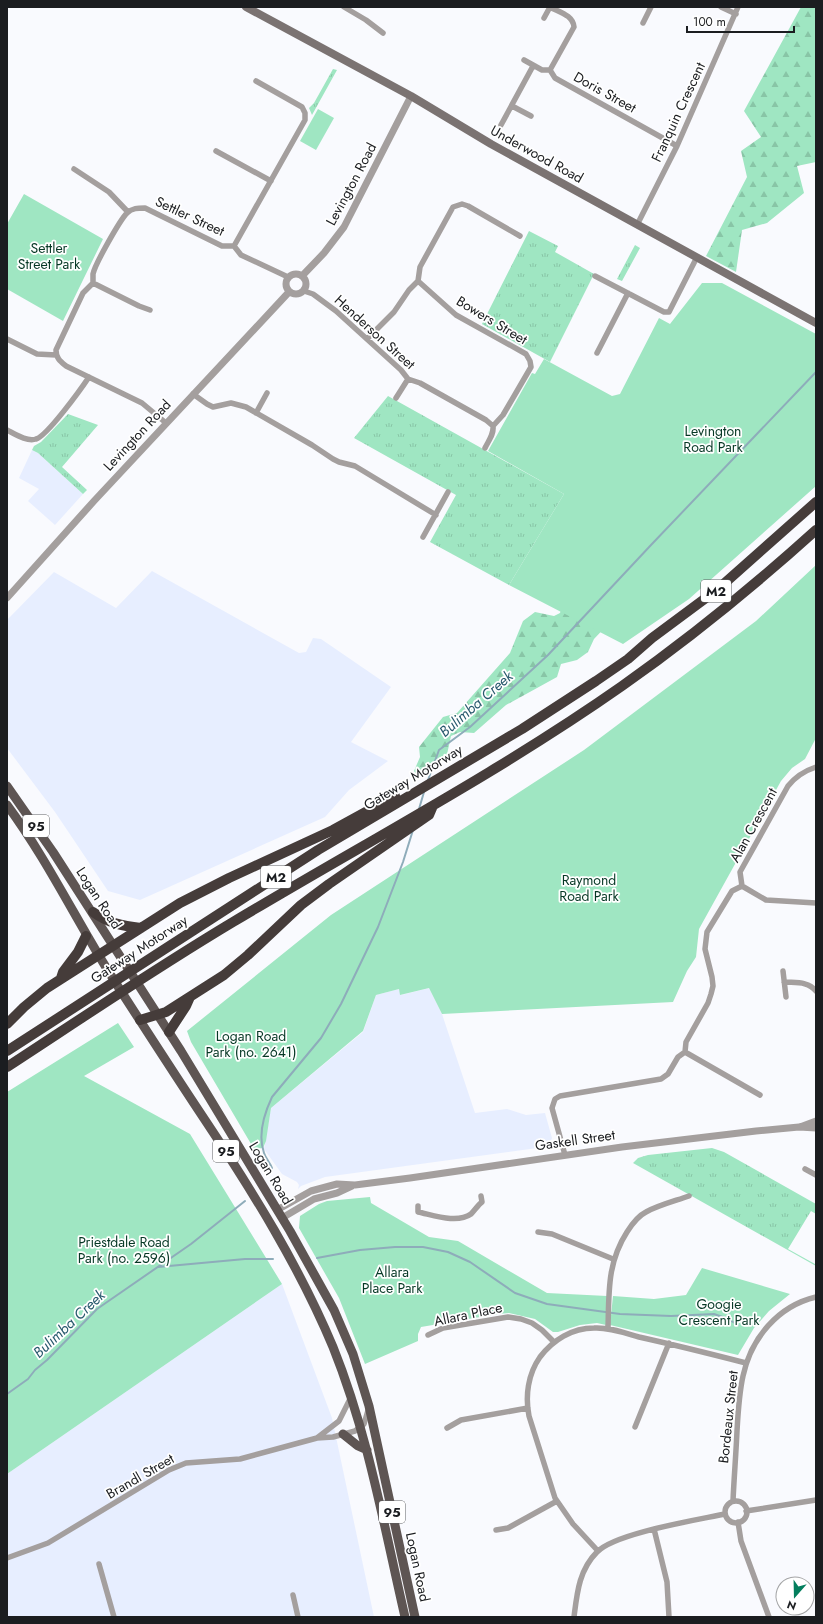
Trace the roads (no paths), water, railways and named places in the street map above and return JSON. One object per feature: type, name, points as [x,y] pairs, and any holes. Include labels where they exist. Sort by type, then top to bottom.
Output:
[{"type":"highway","name":"Gateway Motorway","points":[[7,1051],[408,792],[442,776],[559,706],[628,660],[652,638],[718,589],[816,502]]},
{"type":"highway","name":"Gateway Motorway","points":[[7,1067],[153,972],[232,923],[406,825],[434,804],[523,751],[622,686],[721,613],[816,530]]},
{"type":"highway","points":[[7,1024],[35,998],[60,980],[199,892],[322,836],[408,792]]},
{"type":"highway","points":[[140,1020],[166,1012],[238,964],[276,927],[307,900],[406,825]]},
{"type":"highway","points":[[93,912],[113,924],[141,928]]},
{"type":"highway","points":[[60,980],[63,972],[75,958],[86,936]]},
{"type":"highway","points":[[169,1032],[186,1006],[190,997]]},
{"type":"main road","name":"Underwood Road","points":[[246,7],[411,96],[491,144],[816,323]]},
{"type":"main road","name":"Logan Road","points":[[7,786],[43,836],[169,1032],[280,1214],[314,1272],[337,1317],[353,1354],[369,1406],[415,1617]]},
{"type":"main road","name":"Logan Road","points":[[7,805],[45,863],[98,956],[241,1174],[269,1220],[310,1297],[333,1348],[361,1428],[405,1617]]},
{"type":"main road","name":"Gaskell Street","points":[[269,1220],[280,1214]]},
{"type":"main road","points":[[343,1434],[358,1446],[367,1450]]},
{"type":"street","points":[[344,7],[366,20],[383,33]]},
{"type":"street","points":[[544,18],[550,7],[571,18],[574,22],[574,26],[550,70]]},
{"type":"street","points":[[643,23],[651,7]]},
{"type":"street","points":[[721,7],[736,14]]},
{"type":"street","name":"Franquin Crescent","points":[[637,225],[677,146],[738,7]]},
{"type":"street","name":"Doris Street","points":[[524,60],[542,70],[550,70],[555,78],[677,146]]},
{"type":"street","points":[[501,125],[533,66]]},
{"type":"street","points":[[234,246],[305,120],[305,112],[302,107],[256,81]]},
{"type":"street","name":"Levington Road","points":[[302,276],[324,254],[344,227],[411,96]]},
{"type":"street","points":[[512,106],[530,116]]},
{"type":"street","points":[[216,151],[271,181]]},
{"type":"street","points":[[74,169],[109,192],[128,212],[117,226],[93,273],[93,283],[83,293],[56,350],[56,355],[60,362],[66,366],[142,403],[166,423]]},
{"type":"street","points":[[367,339],[394,312],[409,290],[418,281],[420,267],[453,207],[458,204],[468,206],[520,236]]},
{"type":"street","name":"Settler Street","points":[[128,212],[135,208],[145,208],[222,246],[234,246],[241,255],[288,278]]},
{"type":"street","points":[[595,276],[664,312],[669,312],[697,257]]},
{"type":"street","points":[[295,274],[302,276],[306,283],[304,290],[296,294],[289,292],[285,285],[288,278],[295,274]]},
{"type":"street","name":"Bowers Street","points":[[418,281],[456,314],[529,357],[531,367],[503,415],[493,426],[494,430],[492,436],[485,448]]},
{"type":"street","points":[[93,283],[150,310]]},
{"type":"street","name":"Henderson Street","points":[[304,290],[326,302],[401,370],[408,379],[420,383],[486,420],[493,426]]},
{"type":"street","name":"Levington Road","points":[[7,598],[166,423],[289,292]]},
{"type":"street","points":[[597,353],[628,293]]},
{"type":"street","points":[[7,339],[37,354],[56,355]]},
{"type":"street","points":[[7,430],[24,438],[31,440],[38,439],[64,411],[89,377]]},
{"type":"street","points":[[396,398],[408,379]]},
{"type":"street","points":[[256,413],[267,393]]},
{"type":"street","points":[[193,394],[213,407],[232,403],[246,408],[317,447],[333,459],[355,466],[436,514]]},
{"type":"street","points":[[423,537],[448,492]]},
{"type":"street","name":"Alan Crescent","points":[[565,1155],[554,1117],[552,1104],[555,1099],[560,1096],[662,1079],[668,1074],[678,1057],[684,1052],[686,1042],[708,1003],[713,986],[705,949],[707,932],[732,892],[742,886],[740,872],[788,786],[799,775],[816,767]]},
{"type":"street","points":[[742,886],[766,900],[816,903]]},
{"type":"street","points":[[783,971],[786,997]]},
{"type":"street","points":[[784,982],[804,983],[810,985],[816,991]]},
{"type":"street","points":[[684,1052],[760,1095]]},
{"type":"street","name":"Gaskell Street","points":[[799,1127],[816,1121]]},
{"type":"street","name":"Gaskell Street","points":[[280,1214],[288,1203],[318,1188],[336,1184],[355,1185],[448,1173],[565,1155],[740,1133],[799,1127],[816,1128]]},
{"type":"street","points":[[805,1168],[816,1175]]},
{"type":"street","name":"Gaskell Street","points":[[280,1214],[314,1199],[336,1193],[355,1185]]},
{"type":"street","points":[[268,1194],[277,1201],[288,1203]]},
{"type":"street","points":[[418,1206],[418,1212],[447,1219],[471,1214],[482,1202],[481,1196]]},
{"type":"street","points":[[608,1329],[609,1294],[613,1259],[623,1237],[640,1216],[647,1211],[689,1196]]},
{"type":"street","points":[[538,1232],[552,1234],[613,1259]]},
{"type":"street","name":"Bordeaux Street","points":[[733,1501],[740,1395],[746,1363],[759,1337],[780,1314],[792,1306],[816,1297]]},
{"type":"street","name":"Allara Place","points":[[428,1335],[443,1328],[508,1317],[521,1319],[532,1323],[542,1330],[554,1342]]},
{"type":"street","points":[[598,1551],[574,1524],[557,1501],[528,1408],[529,1383],[532,1372],[538,1361],[554,1342],[571,1333],[584,1329],[595,1328],[608,1329],[669,1343],[746,1363]]},
{"type":"street","points":[[636,1427],[669,1343]]},
{"type":"street","name":"Brandl Street","points":[[317,1438],[339,1421],[351,1397]]},
{"type":"street","points":[[361,1428],[369,1406]]},
{"type":"street","points":[[447,1428],[461,1420],[528,1408]]},
{"type":"street","name":"Brandl Street","points":[[7,1558],[48,1543],[169,1470],[186,1463],[240,1459],[317,1438],[343,1434],[361,1428]]},
{"type":"street","points":[[746,1511],[816,1500]]},
{"type":"street","points":[[496,1530],[508,1528],[557,1501]]},
{"type":"street","points":[[733,1501],[740,1502],[745,1507],[746,1511],[743,1519],[738,1522],[728,1520],[725,1514],[728,1505],[733,1501]]},
{"type":"street","points":[[574,1617],[582,1574],[598,1551],[620,1539],[654,1529],[725,1514]]},
{"type":"street","points":[[738,1522],[741,1541],[769,1617]]},
{"type":"street","points":[[654,1529],[667,1582],[669,1617]]},
{"type":"street","points":[[99,1564],[114,1617]]},
{"type":"street","points":[[293,1595],[298,1617]]},
{"type":"waterway","name":"Bulimba Creek","points":[[428,780],[439,750],[470,727],[548,655],[816,372]]},
{"type":"waterway","name":"Bulimba Creek","points":[[419,809],[424,792]]},
{"type":"waterway","name":"Bulimba Creek","points":[[270,1171],[272,1168],[262,1146],[264,1118],[269,1104],[272,1097],[321,1038],[341,1004],[378,927],[403,862],[413,830]]},
{"type":"waterway","name":"Bulimba Creek","points":[[7,1394],[28,1379],[35,1370],[47,1360],[97,1309],[191,1244],[245,1201]]},
{"type":"waterway","points":[[317,1258],[360,1250],[395,1247],[423,1247],[448,1252],[470,1262],[515,1293],[547,1304],[620,1314],[671,1316],[714,1314],[728,1319],[738,1325]]},
{"type":"waterway","points":[[158,1267],[245,1259],[273,1259]]},
{"type":"park label","name":"Settler Street Park","points":[[49,256]]},
{"type":"park label","name":"Levington Road Park","points":[[713,440]]},
{"type":"park label","name":"Raymond Road Park","points":[[589,888]]},
{"type":"park label","name":"Logan Road Park (no. 2641)","points":[[251,1044]]},
{"type":"park label","name":"Priestdale Road Park (no. 2596)","points":[[124,1250]]},
{"type":"park label","name":"Allara Place Park","points":[[392,1280]]},
{"type":"park label","name":"Googie Crescent Park","points":[[719,1312]]}]
